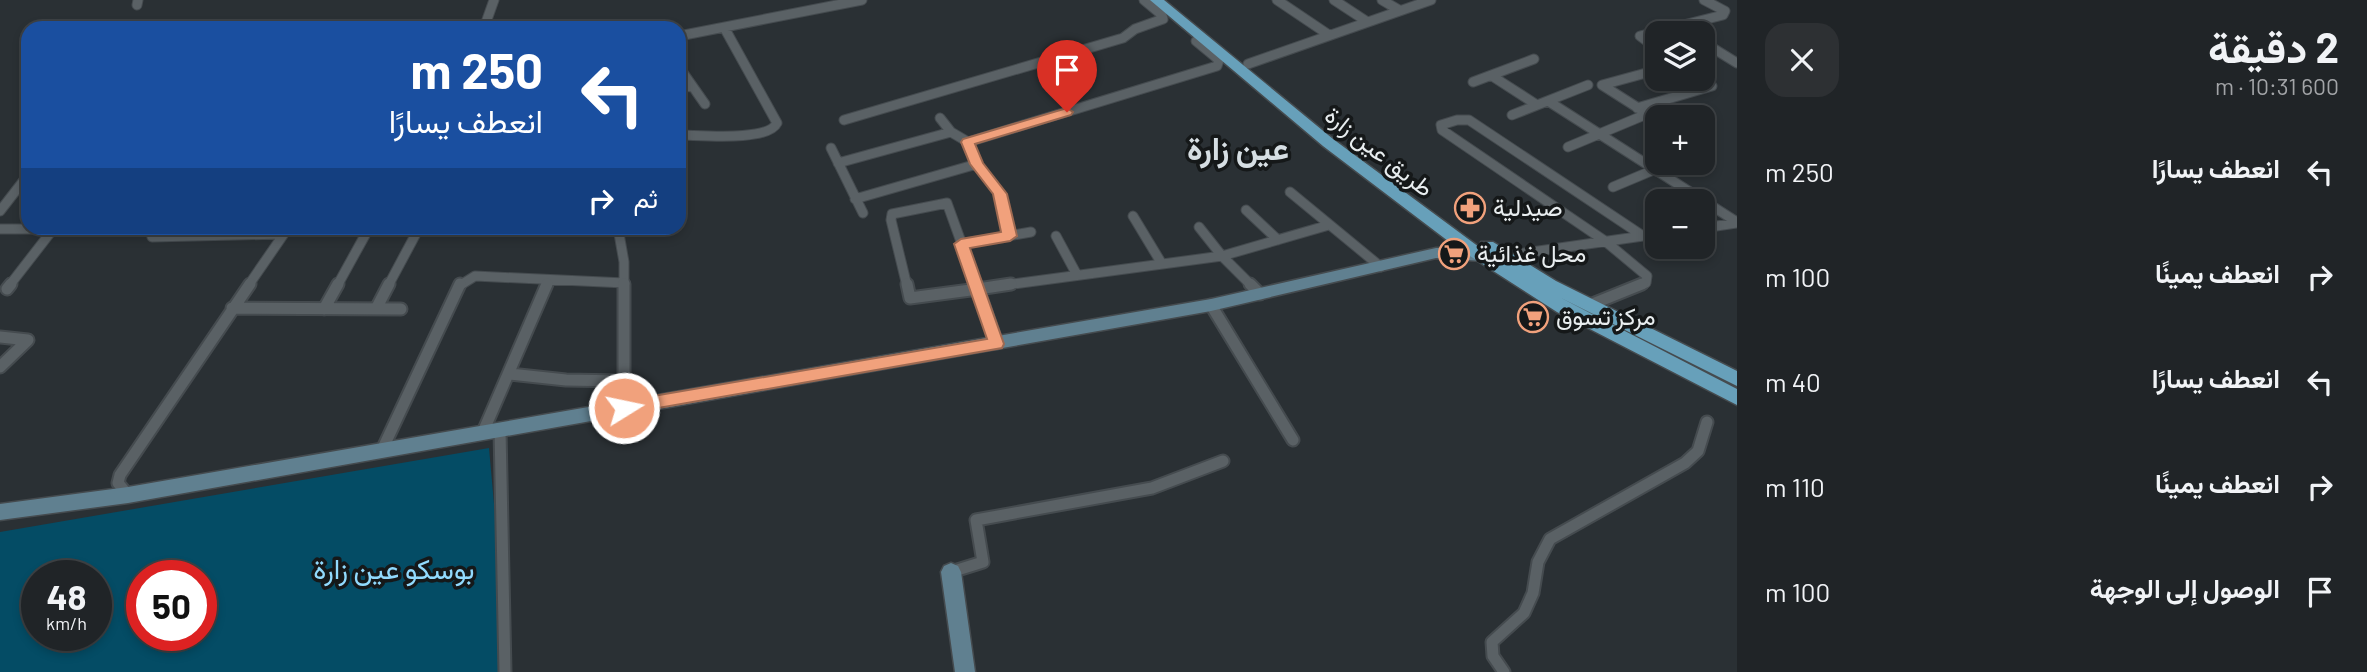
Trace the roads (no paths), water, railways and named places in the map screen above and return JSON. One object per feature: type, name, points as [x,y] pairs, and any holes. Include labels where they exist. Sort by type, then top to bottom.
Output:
[{"type":"main road","name":"طريق عين زارة","points":[[1156,0],[1438,227],[1534,290],[1737,398]]},
{"type":"main road","name":"طريق عين زارة","points":[[1170,0],[1401,186],[1503,256],[1590,305],[1737,379]]},
{"type":"main road","points":[[1436,253],[1444,242],[1438,227]]},
{"type":"main road","points":[[0,512],[128,495],[383,448],[996,344],[1211,305],[1436,253],[1482,256]]},
{"type":"main road","points":[[951,572],[965,672]]},
{"type":"street","points":[[486,21],[494,0]]},
{"type":"street","points":[[686,36],[862,0]]},
{"type":"street","points":[[844,120],[1123,38],[1135,29],[1163,19],[1144,0]]},
{"type":"street","points":[[1277,0],[1329,35]]},
{"type":"street","points":[[1334,0],[1366,21]]},
{"type":"street","points":[[1382,0],[1399,10]]},
{"type":"street","points":[[1248,64],[1431,0]]},
{"type":"street","points":[[1704,0],[1737,18]]},
{"type":"street","points":[[1700,21],[1719,16],[1737,4]]},
{"type":"street","points":[[686,135],[768,132],[775,128],[777,123],[724,29]]},
{"type":"street","points":[[968,142],[1217,66],[1219,60],[1196,41]]},
{"type":"street","points":[[1715,49],[1737,62]]},
{"type":"street","points":[[1473,82],[1534,59]]},
{"type":"street","points":[[1645,75],[1602,85],[1645,113]]},
{"type":"street","points":[[1492,76],[1537,105]]},
{"type":"street","points":[[686,78],[705,104]]},
{"type":"street","points":[[1512,115],[1588,85]]},
{"type":"street","points":[[686,87],[693,88]]},
{"type":"street","points":[[1637,108],[1695,91]]},
{"type":"street","points":[[1548,102],[1645,165]]},
{"type":"street","points":[[1568,147],[1645,115]]},
{"type":"street","points":[[940,118],[951,132],[968,142],[977,164],[1000,194],[1010,236]]},
{"type":"street","points":[[1590,305],[1648,281],[1644,271],[1442,130],[1441,125],[1462,119],[1469,120],[1643,236]]},
{"type":"street","points":[[838,163],[951,132]]},
{"type":"street","points":[[831,148],[863,212]]},
{"type":"street","points":[[855,198],[977,164]]},
{"type":"street","points":[[1613,187],[1645,173]]},
{"type":"street","points":[[1661,175],[1737,223]]},
{"type":"street","points":[[0,211],[21,185]]},
{"type":"street","points":[[1290,192],[1381,267]]},
{"type":"street","points":[[996,344],[977,288],[947,203],[891,216],[910,298],[977,288],[1222,256],[1329,225]]},
{"type":"street","points":[[1246,210],[1278,240]]},
{"type":"street","points":[[1133,216],[1162,264]]},
{"type":"street","points":[[1715,226],[1737,223]]},
{"type":"street","points":[[1199,227],[1222,256],[1260,294]]},
{"type":"street","points":[[0,229],[21,229]]},
{"type":"street","points":[[961,244],[1031,232]]},
{"type":"street","points":[[7,289],[49,235]]},
{"type":"street","points":[[153,235],[152,237],[196,235]]},
{"type":"street","points":[[128,495],[118,483],[120,475],[282,235]]},
{"type":"street","points":[[324,309],[365,235]]},
{"type":"street","points":[[376,309],[415,235]]},
{"type":"street","points":[[619,235],[625,283],[624,408]]},
{"type":"street","points":[[1056,236],[1077,275]]},
{"type":"street","points":[[1503,256],[1643,236]]},
{"type":"street","points":[[383,448],[460,284],[475,276],[625,283]]},
{"type":"street","points":[[505,672],[491,431],[510,374],[549,280]]},
{"type":"street","points":[[1211,305],[1293,440]]},
{"type":"street","points":[[232,308],[401,309]]},
{"type":"street","points":[[0,337],[28,340],[0,367]]},
{"type":"street","points":[[510,374],[566,380],[624,381]]},
{"type":"street","points":[[1504,672],[1493,656],[1492,642],[1524,613],[1533,593],[1538,562],[1550,538],[1685,463],[1698,451],[1707,422]]},
{"type":"street","points":[[951,572],[983,562],[976,520],[1152,488],[1223,461]]},
{"type":"place","name":"صيدلية","points":[[1470,208]]},
{"type":"place","name":"محل غذائية","points":[[1454,254]]},
{"type":"place","name":"مركز تسوق","points":[[1533,317]]},
{"type":"district","name":"عين زارة","points":[[1238,149]]},
{"type":"park label","name":"بوسكو عين زارة","points":[[394,569]]}]
